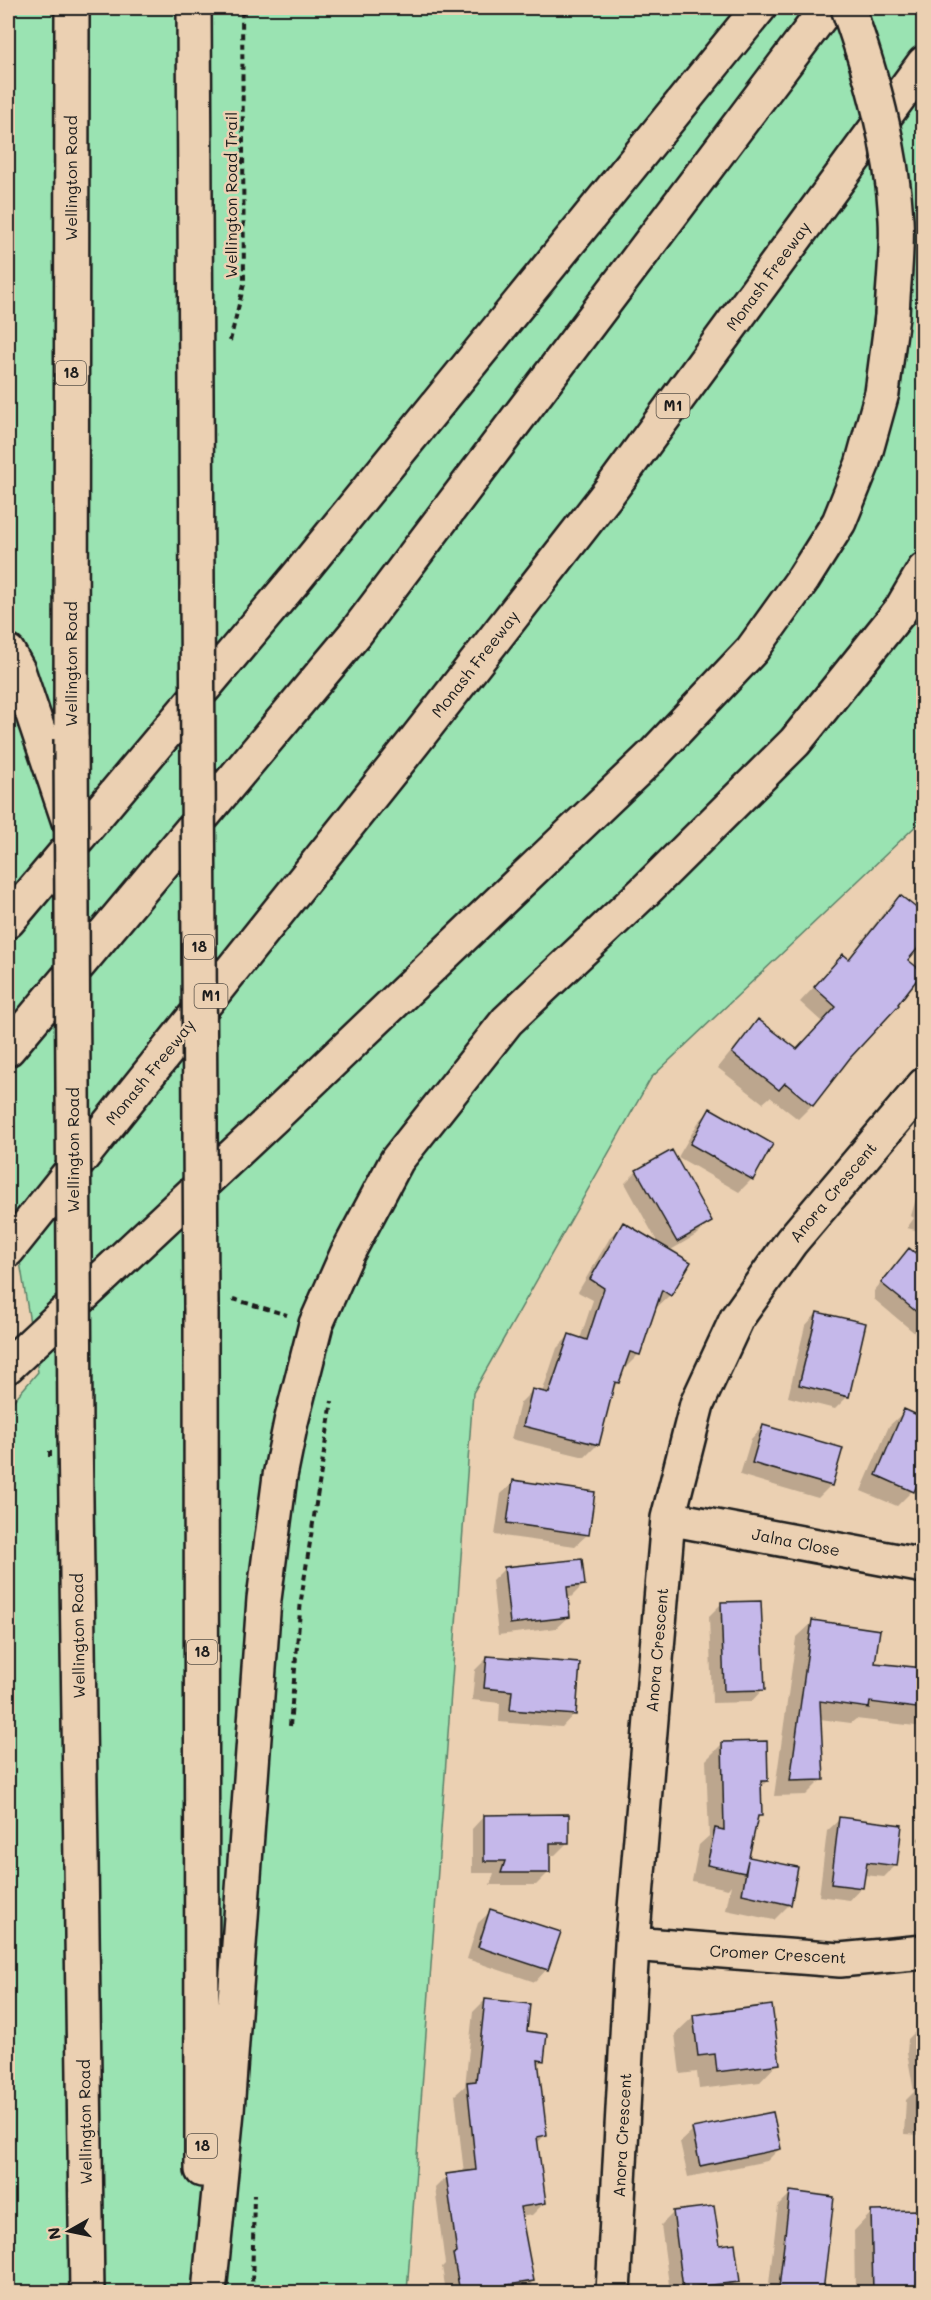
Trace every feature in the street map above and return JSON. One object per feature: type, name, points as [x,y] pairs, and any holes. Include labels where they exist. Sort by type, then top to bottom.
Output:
[{"type":"main road","name":"Wellington Road","points":[[72,8],[71,831],[75,1430],[87,2292]]},
{"type":"main road","name":"18","points":[[194,8],[201,1305],[202,2292]]},
{"type":"main road","points":[[8,921],[289,586],[759,8]]},
{"type":"main road","points":[[8,1049],[355,634],[827,8]]},
{"type":"main road","points":[[8,1366],[275,1116],[653,754],[752,650],[803,579],[839,522],[862,465],[882,393],[892,316],[896,220],[888,145],[866,60],[848,8]]},
{"type":"main road","name":"Monash Freeway","points":[[8,1250],[414,742],[609,492],[924,63]]},
{"type":"main road","points":[[209,2292],[227,2111],[264,1599],[280,1476],[316,1324],[347,1254],[397,1160],[507,1021],[644,892],[795,742],[900,611],[924,570]]},
{"type":"main road","points":[[8,652],[18,670],[71,831]]},
{"type":"main road","name":"Anora Crescent","points":[[613,2292],[632,1944],[668,1518],[697,1404],[737,1318],[791,1242],[924,1085]]},
{"type":"main road","name":"Jalna Close","points":[[668,1518],[924,1566]]},
{"type":"main road","name":"Cromer Crescent","points":[[632,1944],[840,1960],[924,1952]]},
{"type":"path","name":"Wellington Road Trail","points":[[229,345],[244,284],[242,8]]},
{"type":"green space","points":[[8,8],[923,8],[923,819],[651,1078],[473,1393],[407,2292],[8,2292],[8,1407],[38,1372],[8,1188]]},
{"type":"building","points":[[900,895],[924,914],[924,941],[908,960],[923,972],[899,1005],[850,1058],[813,1106],[785,1083],[779,1090],[732,1053],[758,1019],[797,1049],[836,1007],[814,987],[843,954],[849,959]]},
{"type":"building","points":[[710,1108],[773,1144],[753,1180],[690,1144]]},
{"type":"building","points":[[672,1150],[712,1222],[677,1242],[636,1170]]},
{"type":"building","points":[[623,1222],[691,1262],[671,1296],[662,1290],[640,1355],[630,1352],[619,1383],[615,1382],[599,1445],[523,1426],[532,1389],[549,1393],[569,1334],[587,1340],[604,1288],[590,1279]]},
{"type":"building","points":[[909,1248],[924,1260],[924,1318],[881,1283]]},
{"type":"building","points":[[817,1312],[866,1323],[849,1397],[799,1385]]},
{"type":"building","points":[[904,1409],[924,1418],[924,1468],[914,1492],[876,1475]]},
{"type":"building","points":[[763,1425],[843,1448],[832,1486],[752,1463]]},
{"type":"building","points":[[513,1480],[595,1492],[589,1535],[507,1523]]},
{"type":"building","points":[[582,1559],[585,1585],[567,1587],[570,1617],[510,1624],[504,1567]]},
{"type":"building","points":[[761,1601],[765,1690],[724,1691],[721,1602]]},
{"type":"building","points":[[812,1620],[880,1630],[875,1663],[924,1668],[924,1709],[870,1702],[869,1708],[820,1701],[824,1780],[790,1781]]},
{"type":"building","points":[[487,1656],[580,1663],[576,1715],[510,1710],[512,1691],[484,1688]]},
{"type":"building","points":[[767,1741],[768,1781],[761,1781],[762,1816],[758,1816],[749,1857],[798,1867],[791,1905],[742,1894],[748,1860],[745,1873],[707,1865],[715,1828],[724,1830],[722,1742]]},
{"type":"building","points":[[569,1814],[569,1843],[550,1843],[550,1873],[501,1873],[505,1861],[484,1861],[484,1815]]},
{"type":"building","points":[[839,1817],[902,1825],[897,1866],[867,1862],[863,1888],[831,1884]]},
{"type":"building","points":[[490,1909],[561,1932],[548,1970],[478,1947]]},
{"type":"building","points":[[485,1999],[530,2004],[527,2031],[547,2034],[544,2061],[538,2060],[547,2135],[537,2137],[546,2203],[520,2207],[534,2281],[460,2292],[453,2254],[457,2253],[446,2174],[476,2170],[467,2082],[476,2081]]},
{"type":"building","points":[[772,2005],[780,2064],[717,2072],[715,2054],[698,2056],[693,2015]]},
{"type":"building","points":[[773,2112],[781,2149],[700,2166],[692,2128]]},
{"type":"building","points":[[790,2191],[834,2197],[823,2292],[779,2288]]},
{"type":"building","points":[[714,2206],[720,2245],[735,2243],[740,2282],[683,2288],[673,2211]]},
{"type":"building","points":[[919,2210],[919,2292],[873,2292],[871,2211]]}]
